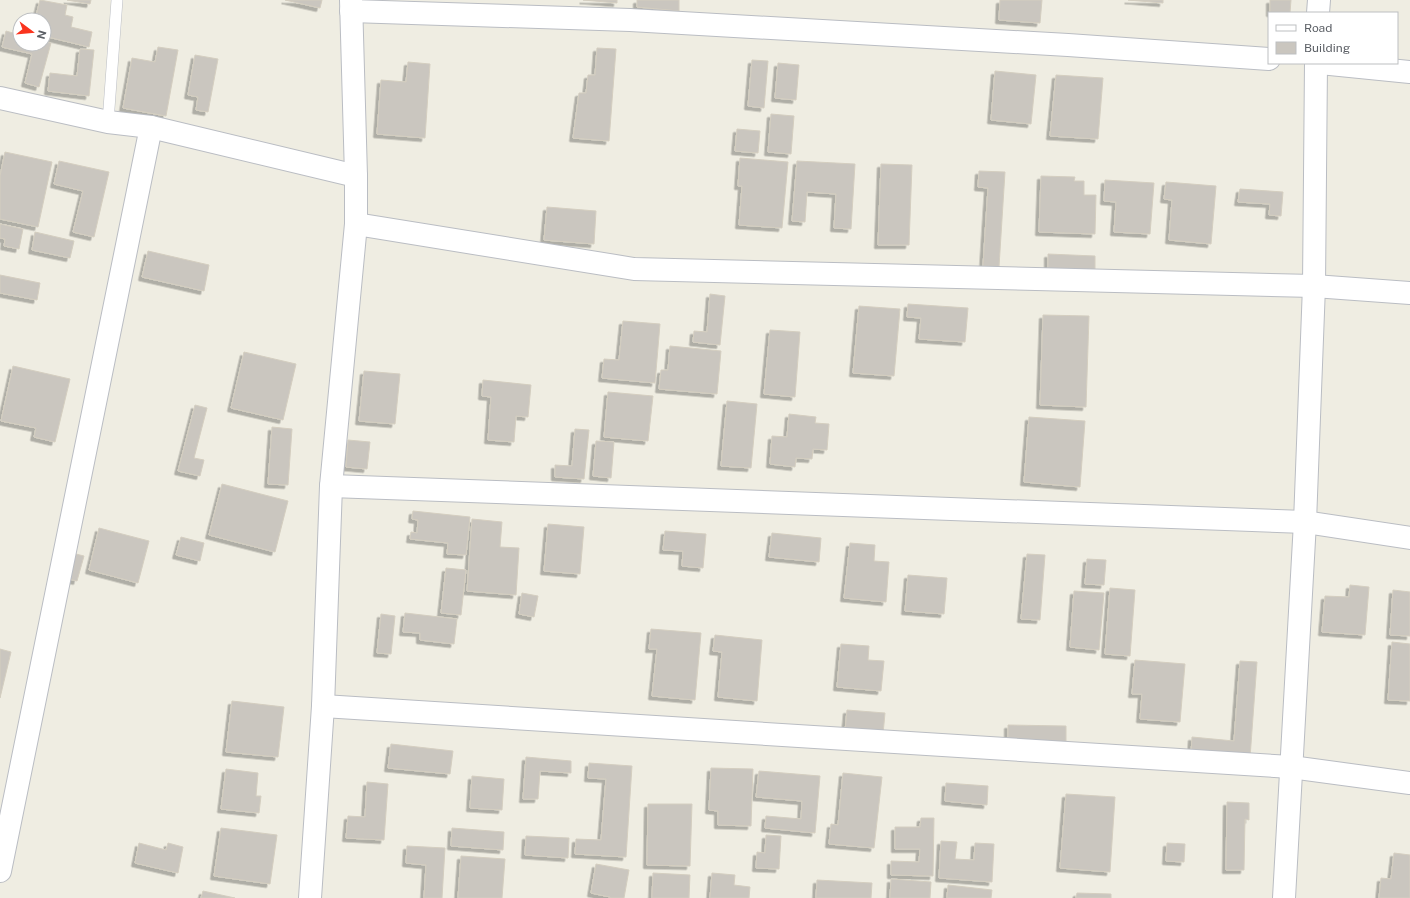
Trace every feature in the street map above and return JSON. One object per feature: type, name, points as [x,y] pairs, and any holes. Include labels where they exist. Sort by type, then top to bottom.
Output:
[{"type":"street","points":[[1318,12],[1319,0]]},
{"type":"street","points":[[310,898],[323,706],[331,486],[356,224],[351,5],[1060,44],[1268,59]]},
{"type":"street","points":[[1284,898],[1306,522],[1314,286],[1316,64]]},
{"type":"street","points":[[1330,64],[1410,72]]},
{"type":"street","points":[[0,98],[108,122],[151,127],[356,176]]},
{"type":"street","points":[[0,871],[151,127]]},
{"type":"street","points":[[356,224],[634,269],[1314,286],[1410,293]]},
{"type":"street","points":[[331,486],[1306,522],[1410,538]]},
{"type":"street","points":[[323,706],[1291,767],[1410,784]]},
{"type":"lane","points":[[108,122],[117,0]]},
{"type":"building","points":[[40,0],[67,5],[65,15],[73,17],[71,27],[92,32],[89,47],[52,38],[52,12],[37,12]]},
{"type":"building","points":[[67,0],[91,0],[90,4]]},
{"type":"building","points":[[285,0],[322,0],[320,8]]},
{"type":"building","points":[[583,0],[617,0],[617,3]]},
{"type":"building","points":[[637,0],[679,0],[679,11],[637,7]]},
{"type":"building","points":[[1000,0],[1042,0],[1040,23],[999,20]]},
{"type":"building","points":[[1128,0],[1163,0],[1163,3]]},
{"type":"building","points":[[1270,0],[1291,0],[1290,12],[1270,12]]},
{"type":"building","points":[[6,31],[12,33],[12,49],[2,47]]},
{"type":"building","points":[[158,47],[178,50],[166,116],[123,108],[132,58],[155,62]]},
{"type":"building","points":[[597,48],[616,49],[609,141],[573,138],[579,93],[586,93],[588,75],[595,75]]},
{"type":"building","points":[[80,49],[94,50],[89,96],[48,91],[50,73],[77,76]]},
{"type":"building","points":[[23,52],[49,52],[39,87],[25,83],[32,54]]},
{"type":"building","points":[[195,55],[218,59],[208,112],[196,110],[198,97],[188,95]]},
{"type":"building","points":[[752,60],[768,61],[764,108],[748,106]]},
{"type":"building","points":[[408,62],[430,64],[425,138],[377,134],[381,80],[406,82]]},
{"type":"building","points":[[778,63],[799,65],[796,100],[775,98]]},
{"type":"building","points":[[995,71],[1036,75],[1031,124],[991,120]]},
{"type":"building","points":[[1056,75],[1103,78],[1098,139],[1050,136]]},
{"type":"building","points":[[771,114],[794,116],[791,154],[768,152]]},
{"type":"building","points":[[737,129],[760,131],[758,153],[735,151]]},
{"type":"building","points":[[5,152],[52,162],[38,227],[0,219],[0,176]]},
{"type":"building","points":[[740,158],[788,162],[782,228],[739,225],[742,186],[738,186]]},
{"type":"building","points":[[59,161],[109,172],[94,237],[73,232],[83,191],[54,184]]},
{"type":"building","points":[[797,161],[855,164],[851,229],[834,228],[836,194],[807,192],[805,222],[792,221]]},
{"type":"building","points":[[881,164],[912,165],[909,245],[878,245]]},
{"type":"building","points":[[979,171],[1005,172],[999,267],[983,266],[988,188],[978,187]]},
{"type":"building","points":[[1041,176],[1075,177],[1074,181],[1084,181],[1084,195],[1096,195],[1095,234],[1039,232]]},
{"type":"building","points":[[1105,180],[1154,183],[1150,234],[1114,232],[1116,202],[1104,201]]},
{"type":"building","points":[[1166,182],[1216,186],[1211,244],[1169,240],[1172,200],[1164,199]]},
{"type":"building","points":[[1240,189],[1283,192],[1281,216],[1269,215],[1270,204],[1238,202]]},
{"type":"building","points":[[547,207],[596,211],[594,244],[544,240]]},
{"type":"building","points":[[0,224],[23,229],[19,249],[4,246],[5,239],[0,238]]},
{"type":"building","points":[[35,232],[74,241],[70,258],[32,250]]},
{"type":"building","points":[[148,251],[209,265],[204,291],[142,277]]},
{"type":"building","points":[[1048,254],[1095,256],[1095,271],[1048,270]]},
{"type":"building","points":[[0,275],[40,283],[37,300],[0,293]]},
{"type":"building","points":[[710,294],[725,296],[720,345],[693,342],[694,331],[707,332]]},
{"type":"building","points":[[908,304],[968,308],[965,342],[919,339],[921,318],[907,317]]},
{"type":"building","points":[[859,306],[900,309],[894,376],[853,373]]},
{"type":"building","points":[[1043,315],[1089,316],[1086,407],[1040,405]]},
{"type":"building","points":[[623,321],[660,324],[655,383],[602,378],[604,359],[619,360]]},
{"type":"building","points":[[770,330],[800,332],[795,397],[764,394]]},
{"type":"building","points":[[670,346],[721,351],[717,394],[659,389],[661,370],[668,370]]},
{"type":"building","points":[[244,352],[296,364],[283,420],[231,408]]},
{"type":"building","points":[[13,366],[70,379],[55,442],[34,437],[36,428],[1,421]]},
{"type":"building","points":[[364,371],[400,374],[395,424],[359,421]]},
{"type":"building","points":[[483,380],[531,385],[528,417],[516,416],[514,442],[488,440],[491,397],[482,396]]},
{"type":"building","points":[[608,392],[653,396],[648,441],[604,437]]},
{"type":"building","points":[[727,401],[757,404],[751,468],[721,466]]},
{"type":"building","points":[[195,405],[207,408],[194,458],[204,460],[200,476],[178,471]]},
{"type":"building","points":[[789,414],[816,417],[815,423],[829,424],[827,450],[813,449],[812,459],[796,458],[795,467],[770,464],[772,436],[787,437]]},
{"type":"building","points":[[1029,417],[1085,421],[1080,487],[1024,482]]},
{"type":"building","points":[[272,427],[292,429],[288,485],[268,484]]},
{"type":"building","points":[[575,429],[589,430],[584,479],[555,477],[555,465],[572,466]]},
{"type":"building","points":[[348,440],[370,442],[367,469],[346,467]]},
{"type":"building","points":[[596,441],[614,442],[611,478],[593,476]]},
{"type":"building","points":[[222,484],[288,501],[275,552],[209,535]]},
{"type":"building","points":[[413,511],[470,517],[466,555],[447,554],[448,543],[410,539],[411,532],[417,533],[418,520],[412,519]]},
{"type":"building","points":[[472,519],[502,522],[500,547],[519,548],[516,595],[467,591]]},
{"type":"building","points":[[548,524],[584,527],[580,574],[544,571]]},
{"type":"building","points":[[99,528],[149,541],[138,583],[89,570]]},
{"type":"building","points":[[665,531],[706,534],[703,568],[682,566],[683,551],[663,550]]},
{"type":"building","points":[[772,533],[821,538],[819,562],[769,557]]},
{"type":"building","points":[[181,537],[204,543],[200,561],[176,555]]},
{"type":"building","points":[[850,543],[875,545],[874,561],[889,562],[886,602],[844,598]]},
{"type":"building","points":[[68,552],[84,556],[77,581],[61,577]]},
{"type":"building","points":[[1027,554],[1045,555],[1040,620],[1021,619]]},
{"type":"building","points":[[1087,559],[1106,560],[1104,585],[1085,584]]},
{"type":"building","points":[[446,568],[466,570],[461,615],[441,613]]},
{"type":"building","points":[[908,575],[947,578],[944,614],[905,611]]},
{"type":"building","points":[[1350,585],[1369,587],[1365,635],[1322,632],[1325,596],[1349,597]]},
{"type":"building","points":[[1110,588],[1135,590],[1130,656],[1105,654]]},
{"type":"building","points":[[1393,590],[1410,592],[1410,636],[1390,635]]},
{"type":"building","points":[[1074,591],[1104,593],[1099,650],[1070,647]]},
{"type":"building","points":[[522,593],[538,596],[534,617],[519,614]]},
{"type":"building","points":[[405,613],[457,619],[454,644],[420,640],[420,633],[403,632]]},
{"type":"building","points":[[381,614],[395,616],[391,654],[377,653]]},
{"type":"building","points":[[651,629],[701,633],[695,700],[652,696],[657,649],[649,649]]},
{"type":"building","points":[[715,635],[762,640],[757,701],[718,697],[722,652],[713,651]]},
{"type":"building","points":[[1392,642],[1410,644],[1410,701],[1388,700]]},
{"type":"building","points":[[841,644],[869,646],[868,660],[884,661],[881,691],[837,687]]},
{"type":"building","points":[[0,649],[11,652],[0,698]]},
{"type":"building","points":[[1135,660],[1185,664],[1180,722],[1140,719],[1142,694],[1132,694]]},
{"type":"building","points":[[1240,661],[1257,662],[1250,758],[1191,754],[1192,737],[1234,741]]},
{"type":"building","points":[[232,701],[284,707],[278,757],[226,752]]},
{"type":"building","points":[[847,710],[885,713],[883,734],[845,731]]},
{"type":"building","points":[[1008,725],[1066,726],[1066,747],[1008,745]]},
{"type":"building","points":[[391,744],[453,751],[450,774],[388,768]]},
{"type":"building","points":[[526,757],[571,761],[571,773],[540,771],[538,799],[523,799]]},
{"type":"building","points":[[589,763],[632,766],[626,857],[575,854],[576,839],[601,840],[606,779],[588,778]]},
{"type":"building","points":[[711,768],[753,769],[751,826],[718,825],[718,811],[709,810]]},
{"type":"building","points":[[226,769],[258,773],[256,796],[261,796],[259,813],[221,809]]},
{"type":"building","points":[[759,771],[820,776],[815,833],[765,828],[766,816],[801,819],[802,801],[756,797]]},
{"type":"building","points":[[843,773],[882,777],[874,848],[829,844],[831,824],[838,825]]},
{"type":"building","points":[[472,776],[504,779],[502,810],[470,808]]},
{"type":"building","points":[[367,782],[388,784],[384,840],[346,838],[348,816],[365,817]]},
{"type":"building","points":[[946,783],[988,786],[987,805],[945,801]]},
{"type":"building","points":[[1066,794],[1115,797],[1110,872],[1060,868]]},
{"type":"building","points":[[1227,802],[1249,803],[1249,820],[1245,819],[1244,870],[1226,870]]},
{"type":"building","points":[[648,804],[692,804],[690,866],[647,865]]},
{"type":"building","points":[[921,818],[934,818],[933,876],[891,875],[891,861],[919,862],[920,849],[895,849],[895,827],[920,827]]},
{"type":"building","points":[[221,828],[277,835],[270,884],[214,876]]},
{"type":"building","points":[[452,828],[504,832],[503,850],[451,846]]},
{"type":"building","points":[[766,835],[781,836],[779,869],[756,868],[757,852],[765,853]]},
{"type":"building","points":[[526,836],[569,838],[568,858],[525,855]]},
{"type":"building","points":[[941,841],[957,842],[955,859],[974,860],[975,843],[994,844],[992,882],[939,878]]},
{"type":"building","points":[[139,843],[166,850],[168,843],[183,847],[178,873],[135,863]]},
{"type":"building","points":[[1167,843],[1185,844],[1184,862],[1166,861]]},
{"type":"building","points":[[407,846],[445,848],[442,898],[424,898],[426,865],[406,863]]},
{"type":"building","points":[[1394,853],[1410,855],[1410,898],[1379,898],[1381,878],[1391,879]]},
{"type":"building","points":[[461,856],[505,859],[502,898],[458,898]]},
{"type":"building","points":[[596,864],[629,870],[624,898],[610,898],[591,893]]},
{"type":"building","points":[[653,873],[690,875],[689,898],[652,898]]},
{"type":"building","points":[[712,873],[735,875],[734,885],[750,887],[749,898],[710,898]]},
{"type":"building","points":[[891,879],[931,882],[930,898],[890,898]]},
{"type":"building","points":[[817,880],[872,883],[871,898],[816,898]]},
{"type":"building","points":[[948,885],[992,890],[991,898],[947,898]]},
{"type":"building","points":[[203,891],[235,898],[201,898]]},
{"type":"building","points":[[1077,893],[1111,894],[1111,898],[1076,898]]}]
